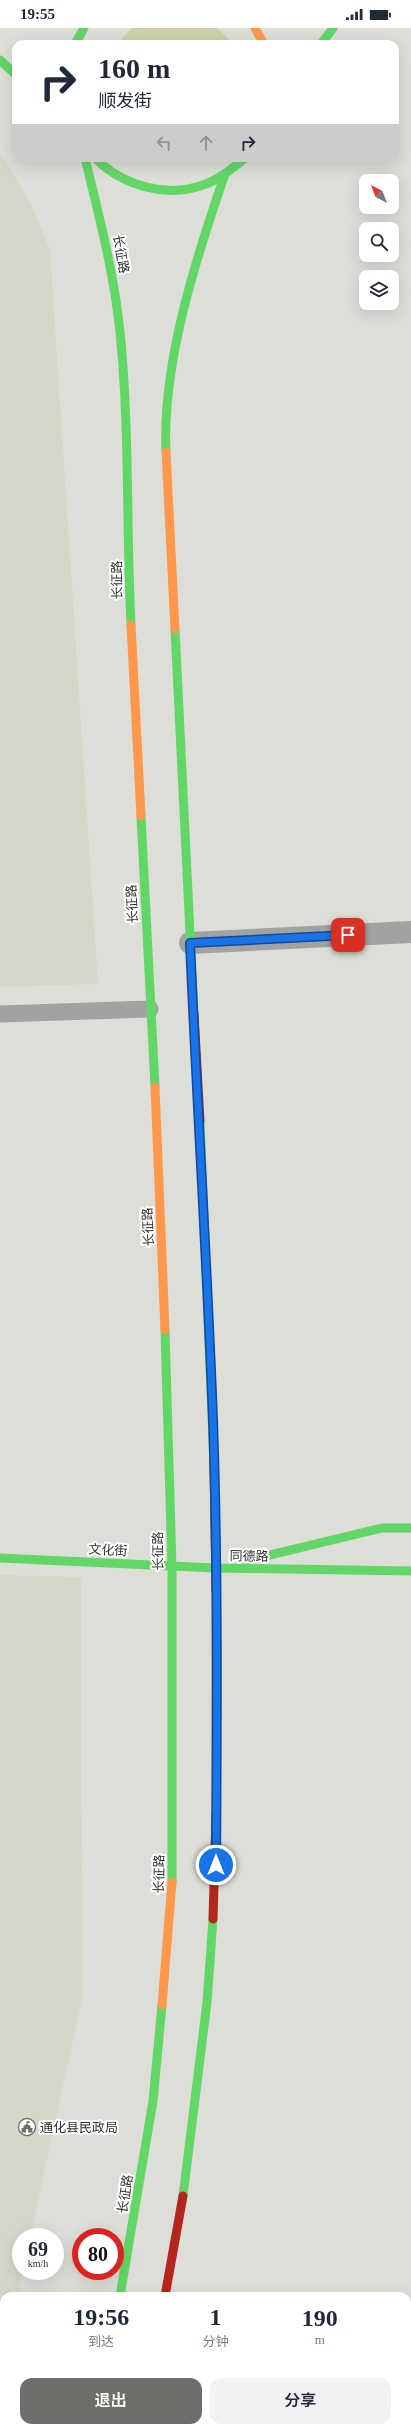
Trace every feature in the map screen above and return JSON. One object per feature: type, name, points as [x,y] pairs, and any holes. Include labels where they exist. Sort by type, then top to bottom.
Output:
[{"type":"main road","points":[[77,40],[84,28]]},
{"type":"main road","points":[[256,28],[262,40]]},
{"type":"main road","points":[[324,40],[334,28]]},
{"type":"main road","points":[[0,60],[12,71]]},
{"type":"main road","name":"长征路","points":[[86,162],[107,246],[120,331],[125,393],[130,604],[162,1230],[172,1566],[172,1895],[153,2101],[121,2292]]},
{"type":"main road","points":[[100,162],[121,179],[146,188],[174,190],[194,187],[225,174],[240,162]]},
{"type":"main road","points":[[166,2292],[196,2107],[208,2002],[216,1897],[217,1659],[213,1422],[205,1228],[165,423],[173,362],[185,301],[202,237],[225,174]]},
{"type":"main road","name":"同德路","points":[[215,1568],[382,1528],[411,1528]]},
{"type":"main road","name":"文化街","points":[[0,1558],[215,1568]]},
{"type":"main road","name":"同德路","points":[[215,1568],[411,1571]]},
{"type":"street","points":[[190,943],[411,932]]},
{"type":"lane","points":[[0,1014],[150,1009]]},
{"type":"shaded area","points":[[0,153],[14,174],[34,211],[50,250],[98,984],[0,987]]},
{"type":"shaded area","points":[[0,1575],[81,1577],[82,1999],[32,2228],[12,2228],[12,2280],[21,2280],[19,2292],[0,2292]]},
{"type":"green space","points":[[132,28],[217,28],[229,40],[121,40]]},
{"type":"traffic: fast","points":[[77,40],[84,28]]},
{"type":"traffic: fast","points":[[324,40],[333,28]]},
{"type":"traffic: fast","points":[[0,60],[12,71]]},
{"type":"traffic: fast","points":[[86,162],[110,266],[120,332],[127,442],[131,625]]},
{"type":"traffic: fast","points":[[99,162],[119,176],[132,182],[162,190],[177,190],[206,184],[217,179],[240,162]]},
{"type":"traffic: fast","points":[[166,452],[166,418],[169,383],[175,347],[183,311],[203,240],[225,174]]},
{"type":"traffic: fast","points":[[175,629],[194,1014]]},
{"type":"traffic: fast","points":[[141,816],[155,1087]]},
{"type":"traffic: fast","points":[[200,1121],[214,1463]]},
{"type":"traffic: fast","points":[[165,1330],[172,1567],[172,1882]]},
{"type":"traffic: fast","points":[[245,1561],[382,1528],[411,1528]]},
{"type":"traffic: fast","points":[[0,1558],[215,1568],[411,1571]]},
{"type":"traffic: fast","points":[[183,2196],[207,2002],[213,1919]]},
{"type":"traffic: fast","points":[[121,2292],[153,2101],[162,2005]]},
{"type":"traffic: slow","points":[[255,28],[262,40]]},
{"type":"traffic: slow","points":[[166,452],[175,629]]},
{"type":"traffic: slow","points":[[131,625],[141,816]]},
{"type":"traffic: slow","points":[[155,1087],[165,1330]]},
{"type":"traffic: slow","points":[[216,1590],[216,1815]]},
{"type":"traffic: slow","points":[[162,2005],[172,1882]]},
{"type":"traffic: jam","points":[[194,1014],[200,1121]]},
{"type":"traffic: jam","points":[[214,1463],[216,1590]]},
{"type":"traffic: jam","points":[[213,1919],[216,1815]]},
{"type":"traffic: jam","points":[[166,2292],[183,2196]]},
{"type":"place","name":"通化县民政局","points":[[27,2127]]},
{"type":"route","points":[[216,1865],[217,1659],[213,1422],[205,1228],[190,943],[348,935]]}]
